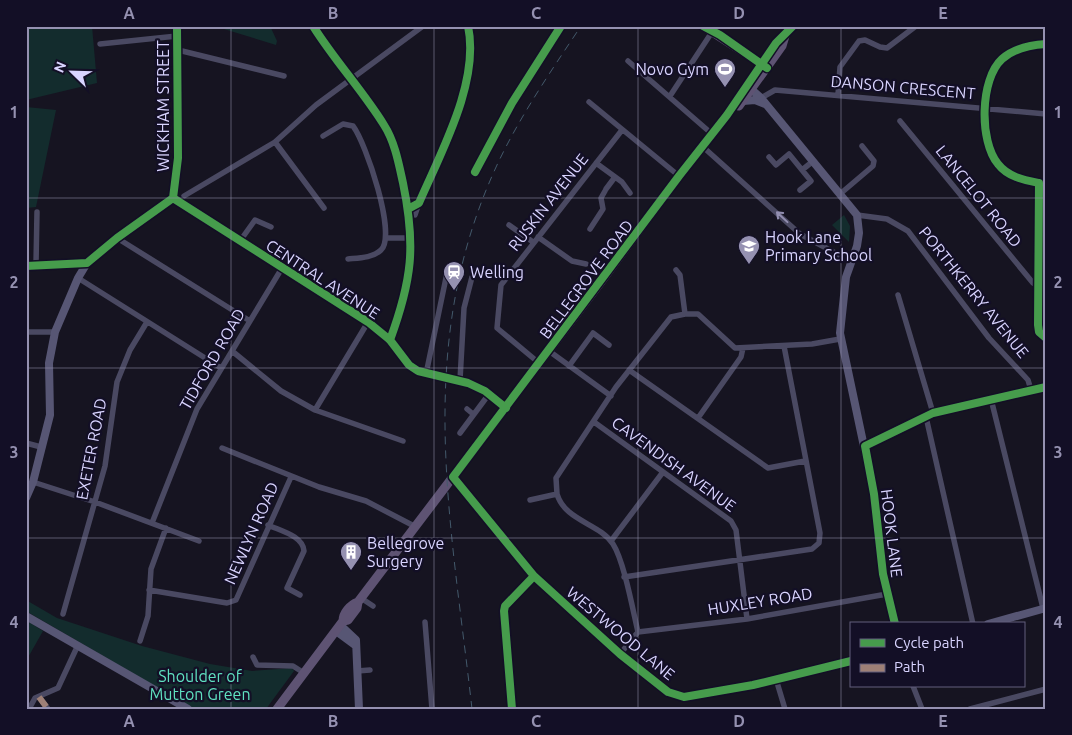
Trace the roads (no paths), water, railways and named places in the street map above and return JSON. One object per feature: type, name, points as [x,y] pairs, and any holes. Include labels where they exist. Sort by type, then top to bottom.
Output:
[{"type":"main road","points":[[703,26],[715,31],[764,66]]},
{"type":"main road","points":[[741,99],[752,90],[776,43],[786,36],[792,26]]},
{"type":"main road","points":[[741,99],[764,66]]},
{"type":"main road","name":"BELLEGROVE ROAD","points":[[277,709],[340,626],[348,620],[357,608],[359,600],[416,528],[679,176],[741,99]]},
{"type":"street","name":"WICKHAM STREET","points":[[173,198],[178,158],[177,26]]},
{"type":"street","points":[[313,26],[386,127],[399,164],[411,236]]},
{"type":"street","points":[[184,196],[275,142],[316,105],[423,26]]},
{"type":"street","points":[[390,340],[407,286],[414,217],[464,95],[472,52],[468,26]]},
{"type":"street","points":[[475,172],[512,103],[561,26]]},
{"type":"street","points":[[838,95],[840,67],[862,39],[887,48],[916,26]]},
{"type":"street","points":[[670,96],[715,31]]},
{"type":"street","points":[[100,44],[177,36]]},
{"type":"street","points":[[1046,44],[1029,46],[1003,58],[993,74],[985,108],[986,142],[998,165],[1019,178],[1042,183],[1038,328],[1046,338]]},
{"type":"street","points":[[178,50],[284,76]]},
{"type":"street","points":[[628,62],[670,96],[712,134]]},
{"type":"street","points":[[752,90],[767,105],[857,215]]},
{"type":"street","name":"DANSON CRESCENT","points":[[761,98],[775,90],[1046,114]]},
{"type":"street","points":[[741,99],[755,100],[767,105]]},
{"type":"street","points":[[588,102],[679,176]]},
{"type":"street","name":"LANCELOT ROAD","points":[[900,121],[1033,283],[1039,287]]},
{"type":"street","points":[[323,136],[343,124],[353,126],[359,135],[383,210],[386,238],[381,250],[367,257],[348,259]]},
{"type":"street","name":"RUSKIN AVENUE","points":[[539,363],[498,330],[496,324],[501,285],[622,130]]},
{"type":"street","points":[[275,142],[324,208]]},
{"type":"street","points":[[702,146],[800,234],[852,262]]},
{"type":"street","points":[[840,194],[874,166],[874,161],[862,146]]},
{"type":"street","points":[[769,157],[776,165],[789,154],[811,181],[800,190]]},
{"type":"street","points":[[802,170],[812,162]]},
{"type":"street","points":[[596,163],[630,193]]},
{"type":"street","points":[[590,229],[603,209],[601,198],[614,177]]},
{"type":"street","points":[[26,498],[34,482],[41,446],[50,415],[49,363],[55,332],[78,278],[87,263],[117,238],[173,198]]},
{"type":"street","name":"CENTRAL AVENUE","points":[[173,198],[368,322],[390,340],[409,365],[426,374],[460,380],[489,394],[506,408]]},
{"type":"street","points":[[408,209],[419,203]]},
{"type":"street","points":[[36,264],[37,212]]},
{"type":"street","name":"HOOK LANE","points":[[857,215],[859,233],[852,262],[846,276],[842,298],[840,340],[865,446],[874,494],[887,594],[894,622]]},
{"type":"street","name":"PORTHKERRY AVENUE","points":[[857,215],[887,219],[908,231],[989,338],[1028,380],[1031,390]]},
{"type":"street","points":[[240,241],[255,220],[271,227]]},
{"type":"street","points":[[509,225],[572,261],[586,264]]},
{"type":"street","points":[[386,238],[411,236]]},
{"type":"street","points":[[117,238],[250,320]]},
{"type":"street","points":[[26,266],[36,264],[87,263]]},
{"type":"street","name":"TIDFORD ROAD","points":[[152,523],[197,409],[282,268]]},
{"type":"street","points":[[676,270],[680,275],[685,314]]},
{"type":"street","points":[[426,374],[447,273]]},
{"type":"street","points":[[460,380],[464,308],[472,277]]},
{"type":"street","points":[[78,278],[221,368]]},
{"type":"street","points":[[898,295],[933,413]]},
{"type":"street","points":[[620,654],[638,632],[624,577],[611,541],[562,507],[557,494],[556,478],[610,396],[668,320],[675,316],[698,314],[731,346],[743,348],[840,340]]},
{"type":"street","name":"EXETER ROAD","points":[[63,614],[105,466],[117,382],[130,350],[147,322]]},
{"type":"street","points":[[315,410],[368,322]]},
{"type":"street","points":[[26,332],[55,332]]},
{"type":"street","points":[[569,366],[593,333],[608,345]]},
{"type":"street","points":[[624,577],[812,549],[819,543],[820,533],[784,346]]},
{"type":"street","points":[[698,418],[740,357],[743,348]]},
{"type":"street","points":[[232,351],[281,391],[315,410],[403,441]]},
{"type":"street","points":[[549,351],[610,396]]},
{"type":"street","points":[[629,370],[768,468],[805,461]]},
{"type":"street","points":[[865,446],[933,413],[1046,387]]},
{"type":"street","points":[[460,433],[489,394]]},
{"type":"street","points":[[990,399],[1045,608],[995,622]]},
{"type":"street","points":[[467,409],[474,414]]},
{"type":"street","points":[[926,417],[973,622]]},
{"type":"street","name":"CAVENDISH AVENUE","points":[[594,422],[732,521],[736,530],[747,619]]},
{"type":"street","points":[[26,443],[41,446]]},
{"type":"street","points":[[222,448],[291,477],[366,501],[416,528]]},
{"type":"street","points":[[611,541],[663,472]]},
{"type":"street","name":"NEWLYN ROAD","points":[[149,590],[227,603],[236,600],[291,477]]},
{"type":"street","name":"WESTWOOD LANE","points":[[453,477],[534,576],[620,654],[668,692],[684,697],[776,679],[850,661]]},
{"type":"street","points":[[34,482],[96,502],[200,541]]},
{"type":"street","points":[[530,500],[557,494]]},
{"type":"street","points":[[268,525],[301,540],[304,545],[304,551],[287,588],[300,595]]},
{"type":"street","points":[[140,641],[148,616],[151,569],[166,528]]},
{"type":"street","points":[[512,709],[504,612],[505,606],[534,576]]},
{"type":"street","name":"HUXLEY ROAD","points":[[638,632],[747,619],[887,594]]},
{"type":"street","points":[[359,600],[373,606]]},
{"type":"street","points":[[26,616],[184,708]]},
{"type":"street","points":[[424,622],[432,709]]},
{"type":"street","points":[[340,626],[355,645],[359,709]]},
{"type":"street","points":[[28,709],[35,698],[58,688],[78,645]]},
{"type":"street","points":[[253,657],[256,665],[294,666],[304,673]]},
{"type":"street","points":[[357,671],[370,670]]},
{"type":"street","points":[[776,679],[785,709]]},
{"type":"street","points":[[914,688],[922,709]]},
{"type":"street","points":[[970,709],[990,706],[1046,689]]},
{"type":"street","points":[[40,696],[48,709]]},
{"type":"railway","points":[[472,709],[455,570],[445,434],[447,367],[455,300],[471,233],[497,165],[526,111],[581,26]]},
{"type":"place","name":"Novo Gym","points":[[725,88]]},
{"type":"place","name":"Hook Lane Primary School","points":[[749,265]]},
{"type":"place","name":"Welling","points":[[454,291]]},
{"type":"place","name":"Bellegrove Surgery","points":[[351,571]]},
{"type":"park label","name":"Shoulder of Mutton Green","points":[[200,685]]}]
